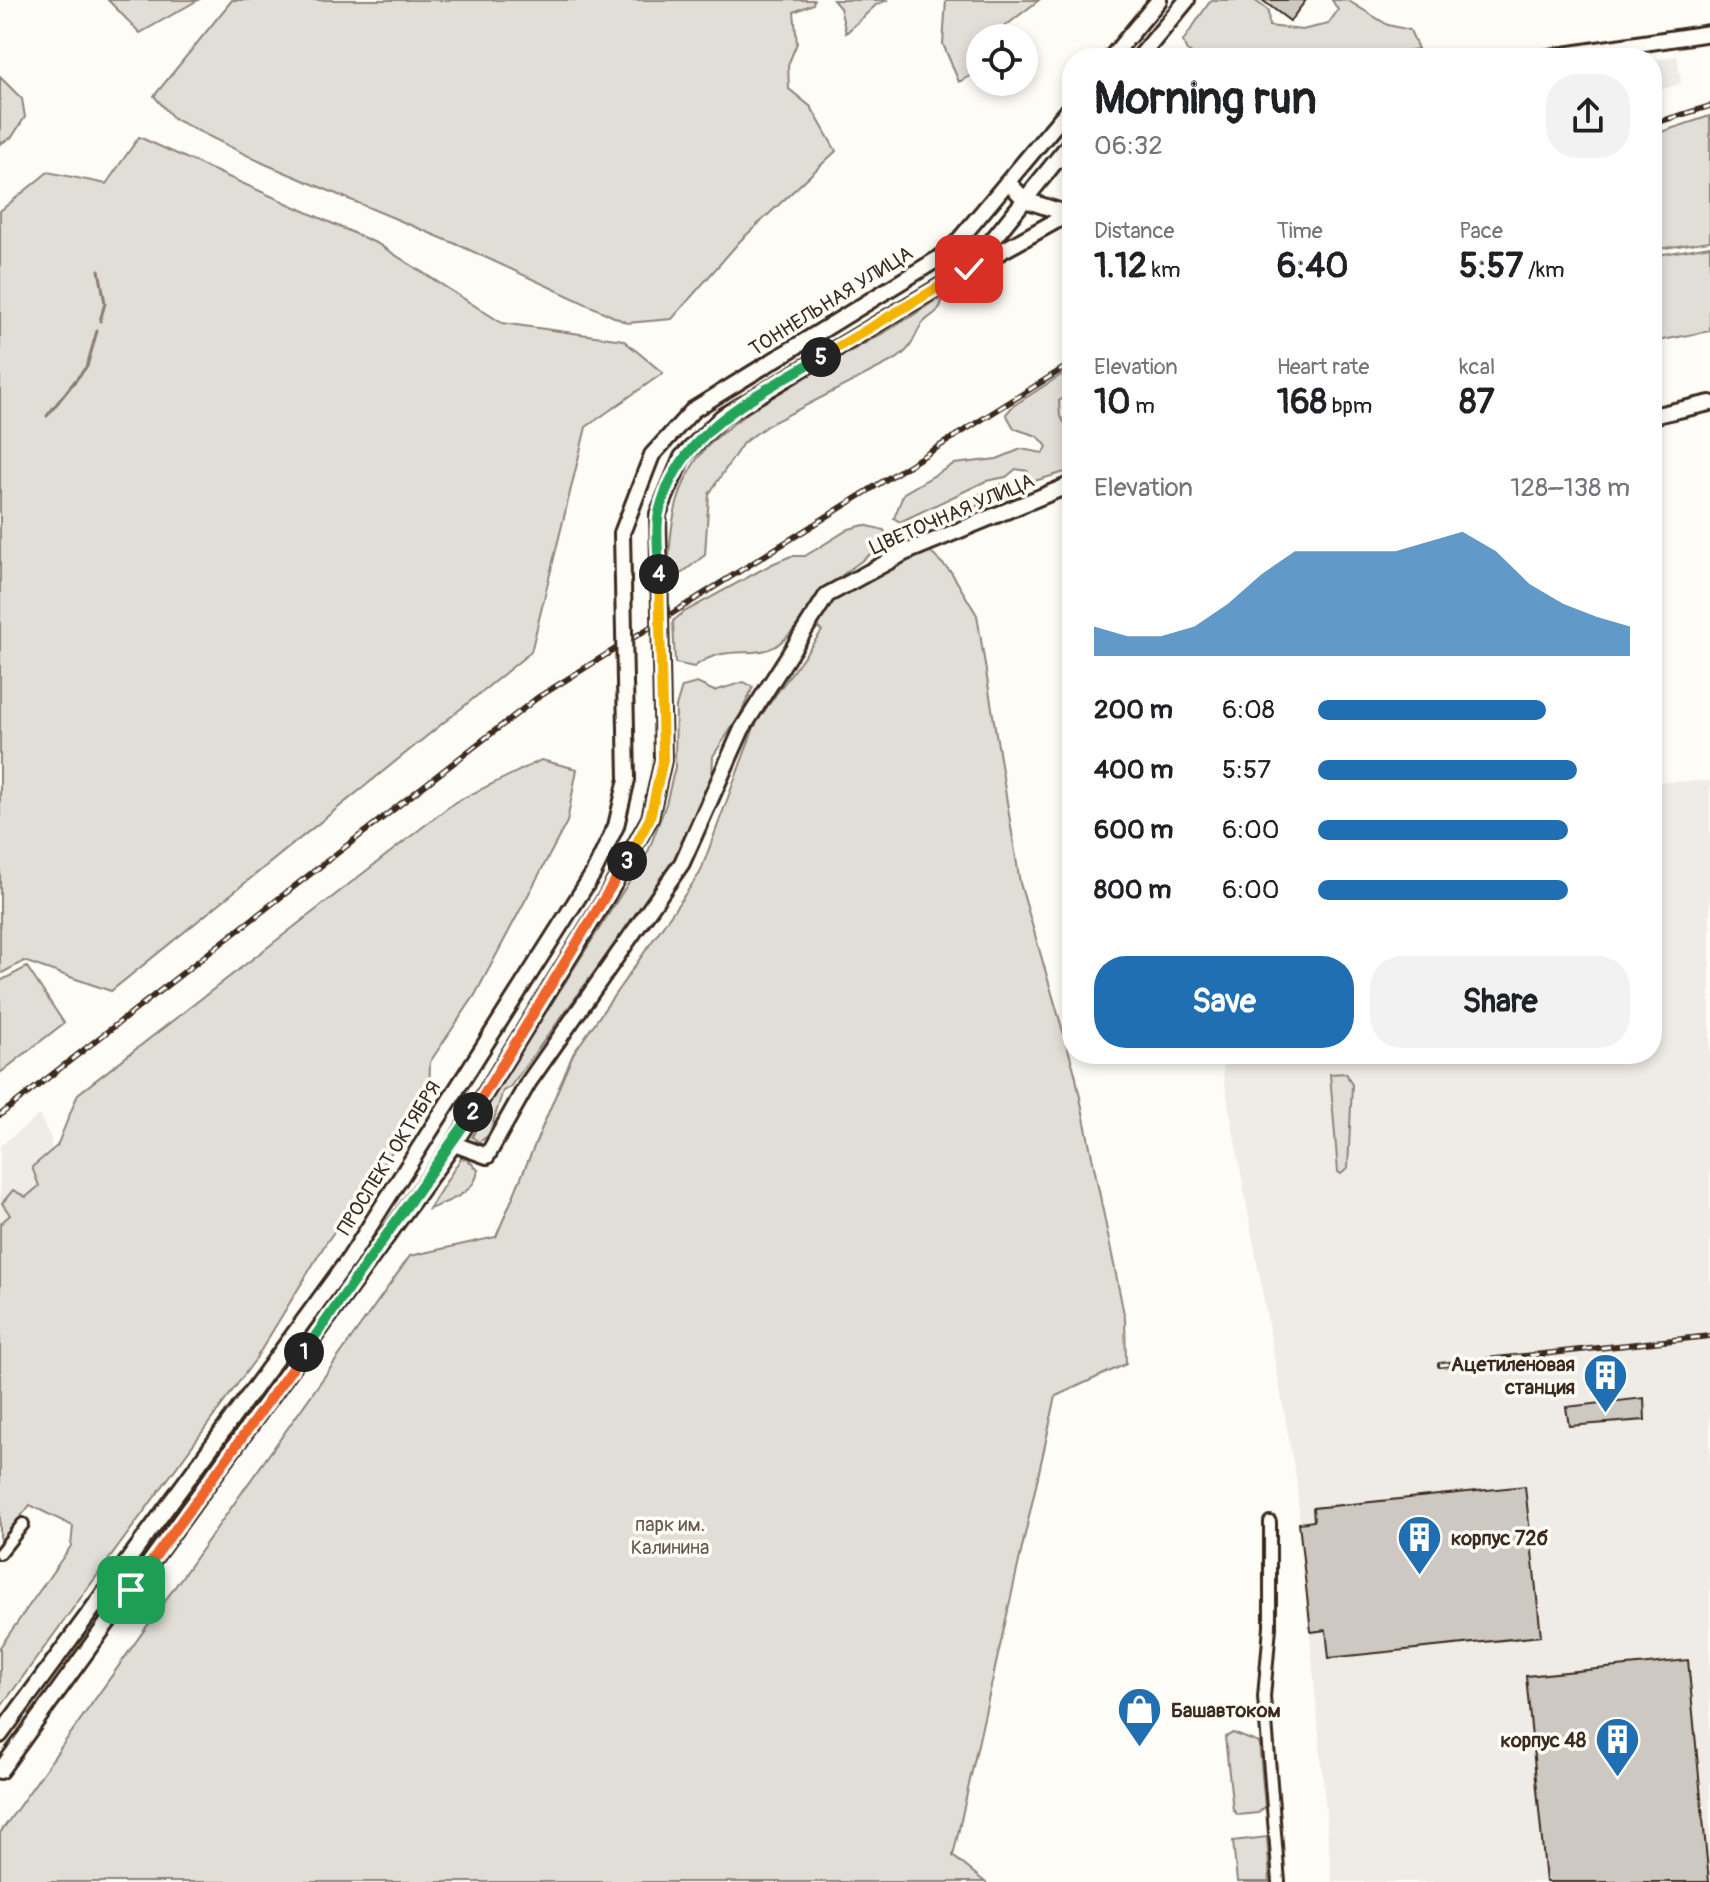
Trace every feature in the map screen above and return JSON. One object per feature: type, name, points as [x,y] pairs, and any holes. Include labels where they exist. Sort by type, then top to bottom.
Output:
[{"type":"main road","points":[[1119,48],[1159,0]]},
{"type":"main road","points":[[1147,48],[1187,0]]},
{"type":"main road","points":[[1610,48],[1710,33]]},
{"type":"main road","points":[[1122,45],[1126,48]]},
{"type":"main road","name":"ТОННЕЛЬНАЯ УЛИЦА","points":[[622,533],[652,455],[693,410],[949,252],[1062,117]]},
{"type":"main road","name":"ТОННЕЛЬНАЯ УЛИЦА","points":[[658,514],[682,457],[722,417],[969,269],[1062,154]]},
{"type":"main road","points":[[1008,182],[1025,200],[1062,211]]},
{"type":"main road","points":[[969,269],[1062,217]]},
{"type":"main road","points":[[1662,414],[1710,403]]},
{"type":"main road","name":"ЦВЕТОЧНАЯ УЛИЦА","points":[[454,1144],[487,1156],[528,1083],[682,863],[742,729],[827,595],[904,553],[1062,488]]},
{"type":"main road","name":"ПРОСПЕКТ ОКТЯБРЯ","points":[[0,1771],[454,1144],[607,896],[650,818],[663,760],[658,514]]},
{"type":"main road","name":"ПРОСПЕКТ ОКТЯБРЯ","points":[[0,1735],[349,1259],[593,874],[616,826],[627,779],[622,533]]},
{"type":"street","points":[[1270,1522],[1270,1627],[1264,1697],[1279,1882]]},
{"type":"street","points":[[0,1553],[23,1524]]},
{"type":"shaded area","points":[[1677,56],[1681,83],[1662,90],[1662,58]]},
{"type":"shaded area","points":[[1710,781],[1710,1882],[1332,1882],[1296,1478],[1224,1064],[1662,1064],[1662,782]]},
{"type":"shaded area","points":[[39,1115],[50,1136],[52,1151],[32,1167],[39,1186],[0,1224],[0,1146]]},
{"type":"green space","points":[[108,0],[198,0],[140,33]]},
{"type":"green space","points":[[232,0],[814,0],[813,4],[794,12],[797,43],[788,65],[789,89],[811,107],[836,151],[740,241],[672,319],[627,323],[463,247],[265,164],[174,119],[154,96]]},
{"type":"green space","points":[[833,0],[888,0],[877,4],[846,33],[840,8]]},
{"type":"green space","points":[[946,0],[1039,0],[1008,24],[966,24],[966,78],[959,82],[943,44]]},
{"type":"green space","points":[[1211,0],[1254,0],[1268,10],[1269,26],[1302,30],[1328,24],[1338,10],[1332,0],[1347,0],[1388,25],[1410,30],[1418,48],[1186,48],[1183,41]]},
{"type":"green space","points":[[0,77],[22,99],[25,117],[12,137],[0,144]]},
{"type":"green space","points":[[1710,116],[1710,241],[1662,248],[1662,132]]},
{"type":"green space","points":[[139,137],[378,244],[502,323],[623,340],[663,373],[586,427],[531,652],[111,991],[24,961],[0,974],[0,211],[48,172],[106,184]]},
{"type":"green space","points":[[1710,246],[1710,331],[1662,340],[1662,254]]},
{"type":"green space","points":[[937,299],[942,302],[938,310],[923,323],[910,347],[898,358],[768,425],[743,443],[709,494],[705,555],[668,584],[671,538],[680,493],[693,465],[711,443],[770,398]]},
{"type":"green space","points":[[1062,374],[1062,399],[1059,401],[1062,473],[1031,482],[1027,471],[1016,469],[1006,477],[986,481],[900,522],[894,518],[904,493],[954,464],[997,459],[1021,449],[1043,453],[1047,447],[1043,442],[1014,428],[1006,414],[1013,406]]},
{"type":"green space","points":[[1002,484],[1010,487],[1009,492],[918,532],[914,528],[917,521]]},
{"type":"green space","points":[[864,525],[884,530],[888,539],[825,590],[776,646],[758,652],[717,655],[694,667],[675,663],[673,621],[684,612],[772,564],[791,556],[805,556],[849,529]]},
{"type":"green space","name":"парк им. Калинина","points":[[926,548],[951,572],[977,615],[1020,883],[1062,1028],[1062,1064],[1072,1064],[1075,1073],[1125,1319],[1126,1364],[1056,1396],[953,1856],[985,1882],[0,1882],[0,1833],[410,1256],[496,1237],[573,1054],[700,873],[756,722],[822,631],[814,625],[834,597]]},
{"type":"green space","points":[[744,682],[753,687],[740,715],[713,756],[712,780],[681,854],[510,1087],[503,1091],[489,1135],[479,1142],[472,1137],[499,1086],[648,852],[666,804],[675,767],[676,707],[682,687],[697,683],[714,691]]},
{"type":"green space","points":[[541,760],[577,769],[567,822],[475,995],[430,1062],[429,1095],[402,1119],[401,1139],[326,1243],[255,1360],[0,1708],[0,1647],[71,1546],[73,1526],[30,1505],[0,1543],[0,1224],[10,1215],[2,1203],[13,1190],[26,1197],[39,1186],[32,1167],[57,1146],[78,1094],[455,802]]},
{"type":"green space","points":[[27,967],[64,1023],[0,1073],[0,981]]},
{"type":"green space","points":[[1346,1073],[1352,1085],[1348,1168],[1341,1174],[1338,1172],[1330,1074]]},
{"type":"green space","points":[[461,1158],[468,1160],[478,1170],[472,1185],[460,1195],[429,1209]]},
{"type":"green space","points":[[1233,1733],[1259,1743],[1265,1807],[1258,1813],[1238,1815],[1233,1810],[1225,1737]]},
{"type":"green space","points":[[1267,1837],[1270,1882],[1237,1882],[1233,1841]]},
{"type":"building","points":[[1262,0],[1306,0],[1290,21]]},
{"type":"building","name":"Ацетиленовая станция","points":[[1644,1398],[1645,1420],[1569,1426],[1566,1407]]},
{"type":"building","name":"корпус 72б","points":[[1525,1486],[1541,1636],[1329,1658],[1326,1630],[1311,1632],[1299,1523],[1314,1521],[1313,1508]]},
{"type":"building","name":"корпус 48","points":[[1688,1660],[1709,1882],[1546,1882],[1526,1676]]},
{"type":"waterway","points":[[99,270],[105,303],[100,321]]},
{"type":"waterway","points":[[47,416],[87,366],[97,331]]},
{"type":"railway","points":[[1662,121],[1710,106]]},
{"type":"railway","points":[[0,1115],[537,698],[1062,369]]},
{"type":"railway","points":[[1440,1365],[1710,1336]]},
{"type":"place","name":"Ацетиленовая станция","points":[[1606,1414]]},
{"type":"place","name":"корпус 72б","points":[[1420,1577]]},
{"type":"place","name":"Башавтоком","points":[[1140,1749]]},
{"type":"place","name":"корпус 48","points":[[1617,1779]]},
{"type":"route","points":[[131,1590],[454,1144],[607,896],[650,818],[663,760],[658,514],[682,457],[722,417],[969,269]]}]
